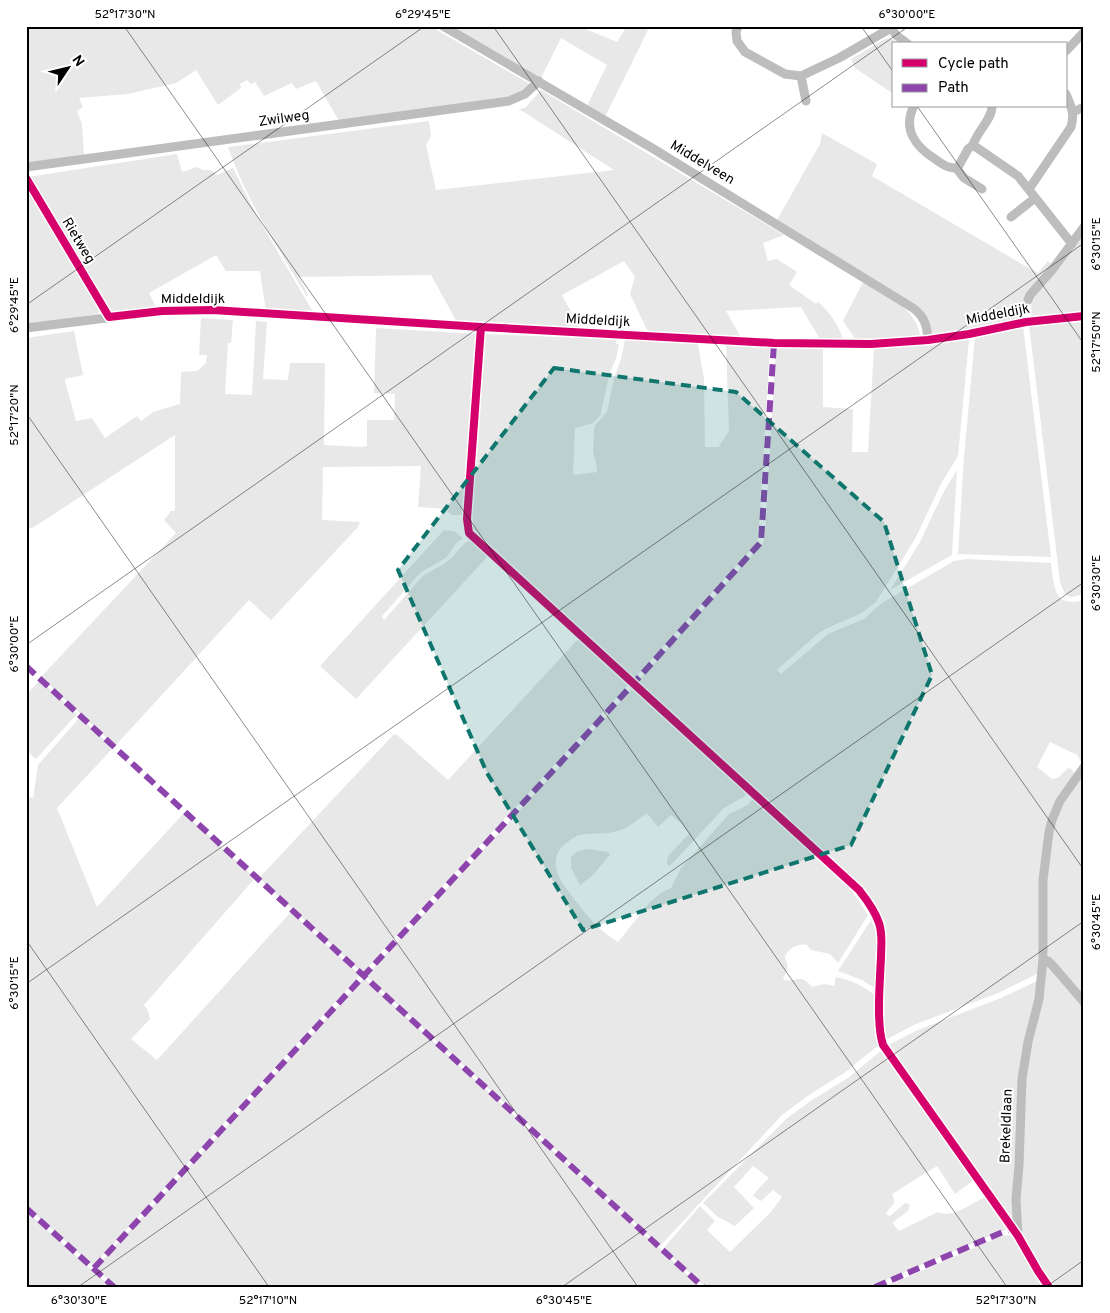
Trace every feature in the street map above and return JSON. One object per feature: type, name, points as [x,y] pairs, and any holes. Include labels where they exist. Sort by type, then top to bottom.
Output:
[{"type":"street","name":"Middelveen","points":[[443,26],[539,81],[913,308],[925,321],[928,340]]},
{"type":"street","points":[[738,26],[736,32],[737,41],[745,52],[786,74],[801,76],[839,58],[890,27],[896,35],[905,42]]},
{"type":"street","points":[[1068,49],[1084,32]]},
{"type":"street","points":[[801,76],[806,101]]},
{"type":"street","name":"Zwilweg","points":[[26,167],[509,102],[525,94],[539,81]]},
{"type":"street","points":[[1029,189],[1067,134],[1074,112],[1068,98]]},
{"type":"street","points":[[913,108],[909,127],[914,141],[932,158],[948,167],[957,169],[964,178],[982,189]]},
{"type":"street","points":[[957,169],[968,149],[973,145],[974,138],[992,112],[992,108]]},
{"type":"street","points":[[1074,112],[1084,108]]},
{"type":"street","points":[[973,145],[1018,176],[1072,244]]},
{"type":"street","name":"Rietweg","points":[[26,178],[109,317]]},
{"type":"street","points":[[1011,217],[1036,198]]},
{"type":"street","name":"Middeldijk","points":[[1028,300],[1084,227]]},
{"type":"street","name":"Middeldijk","points":[[26,328],[162,311],[213,310],[774,343],[871,344],[928,340],[969,334],[1026,322],[1084,316]]},
{"type":"street","name":"Brekeldlaan","points":[[1049,1287],[1018,1236],[1016,1199],[1022,1079],[1038,999],[1043,959],[1043,880],[1049,832],[1060,801],[1084,767]]},
{"type":"street","points":[[1043,959],[1048,960],[1084,1002]]},
{"type":"highlighted area","points":[[554,368],[736,392],[884,522],[932,675],[851,845],[583,930],[487,773],[398,570]]},
{"type":"shaded area","points":[[26,26],[430,26],[530,84],[519,95],[339,121],[316,81],[296,89],[292,83],[264,96],[255,82],[251,84],[247,80],[240,84],[241,88],[218,105],[196,70],[176,83],[128,94],[79,98],[83,107],[77,111],[82,124],[84,155],[26,163]]},
{"type":"shaded area","points":[[450,26],[578,26],[617,42],[627,26],[642,26],[648,30],[605,117],[587,106],[607,65],[561,38],[541,78]]},
{"type":"shaded area","points":[[891,38],[897,42],[892,42],[892,93],[855,68],[851,59],[885,39]]},
{"type":"shaded area","points":[[541,90],[784,235],[763,243],[768,261],[777,259],[797,272],[789,285],[816,304],[818,302],[826,310],[837,325],[843,342],[821,341],[801,307],[726,311],[742,339],[649,334],[630,294],[635,277],[624,261],[562,295],[581,331],[458,324],[431,275],[299,277],[308,295],[307,297],[254,205],[235,167],[228,147],[429,121],[431,136],[426,145],[436,190],[614,170],[519,109],[525,108]]},
{"type":"shaded area","points":[[822,133],[877,164],[872,176],[1027,267],[1038,273],[1048,261],[1052,265],[1026,295],[1023,320],[967,332],[933,336],[930,334],[921,310],[916,305],[777,220],[820,144]]},
{"type":"shaded area","points":[[177,154],[182,172],[197,167],[203,170],[211,170],[217,175],[233,168],[258,218],[313,312],[266,312],[260,271],[226,271],[216,255],[149,293],[157,309],[109,312],[28,177]]},
{"type":"shaded area","points":[[26,187],[100,311],[97,314],[26,326]]},
{"type":"shaded area","points":[[1084,233],[1084,315],[1032,319],[1032,298],[1054,274]]},
{"type":"shaded area","points":[[863,282],[905,308],[916,324],[920,334],[918,337],[857,341],[843,321]]},
{"type":"shaded area","points":[[201,318],[233,320],[231,343],[228,343],[225,394],[252,395],[256,321],[267,322],[263,379],[288,380],[290,363],[325,363],[324,445],[367,446],[367,420],[394,420],[395,394],[374,393],[376,328],[479,334],[466,515],[451,515],[446,509],[418,507],[421,466],[323,467],[322,520],[360,522],[358,527],[271,620],[249,600],[115,746],[41,677],[176,533],[164,520],[171,511],[175,511],[175,435],[34,527],[26,530],[26,338],[74,331],[83,375],[65,379],[65,381],[76,421],[92,418],[105,438],[137,416],[141,421],[153,412],[180,404],[181,372],[197,371],[206,363],[207,355],[199,355]]},
{"type":"shaded area","points":[[1084,322],[1084,594],[1071,597],[1065,594],[1060,582],[1029,325]]},
{"type":"shaded area","points":[[1023,326],[1051,557],[958,554],[964,457],[975,337]]},
{"type":"shaded area","points":[[484,334],[616,339],[616,344],[619,344],[616,359],[610,372],[600,416],[593,423],[575,428],[573,475],[597,472],[593,452],[595,425],[607,412],[625,339],[698,344],[704,379],[705,447],[719,447],[729,430],[726,345],[770,347],[757,543],[633,680],[471,532]]},
{"type":"shaded area","points":[[969,340],[958,456],[942,482],[915,539],[876,602],[860,614],[825,629],[777,670],[781,674],[828,634],[864,619],[882,603],[954,561],[967,559],[1051,563],[1055,587],[1061,598],[1074,602],[1084,600],[1084,761],[1082,763],[1077,755],[1050,742],[1037,767],[1052,779],[1058,778],[1068,768],[1076,775],[1051,816],[1041,972],[998,993],[916,1024],[885,1040],[883,1035],[885,932],[866,901],[843,875],[636,684],[763,543],[765,536],[776,347],[823,348],[823,407],[853,409],[852,452],[868,452],[874,348]]},
{"type":"shaded area","points":[[957,470],[952,555],[890,590],[920,542],[943,493]]},
{"type":"shaded area","points":[[444,530],[454,531],[463,538],[457,542],[446,558],[421,572],[382,616],[384,620],[422,577],[446,562],[469,541],[473,539],[489,555],[356,699],[320,666]]},
{"type":"shaded area","points":[[579,638],[629,684],[362,973],[259,878],[394,734],[448,780]]},
{"type":"shaded area","points":[[40,680],[77,714],[36,759],[26,750],[26,695]]},
{"type":"shaded area","points":[[633,688],[746,792],[745,796],[724,808],[670,866],[667,864],[668,856],[689,834],[682,824],[671,815],[658,827],[647,813],[633,824],[621,830],[608,833],[584,834],[575,837],[561,848],[556,859],[557,870],[565,887],[595,924],[618,942],[651,901],[671,888],[681,868],[729,814],[748,805],[753,798],[852,891],[868,915],[838,963],[830,954],[811,950],[807,945],[797,946],[787,952],[785,959],[788,966],[783,978],[784,980],[802,979],[812,987],[824,984],[834,986],[836,977],[867,989],[876,996],[875,1035],[879,1045],[844,1073],[782,1115],[660,1246],[366,976]]},
{"type":"shaded area","points":[[80,717],[113,748],[57,808],[97,907],[184,813],[255,878],[144,1005],[148,1010],[150,1019],[131,1039],[157,1060],[291,912],[360,975],[93,1266],[26,1206],[26,797],[33,798],[38,765]]},
{"type":"shaded area","points":[[1084,772],[1084,998],[1050,960],[1047,951],[1045,899],[1047,861],[1053,826],[1059,811]]},
{"type":"shaded area","points":[[588,849],[608,852],[610,855],[592,876],[580,885],[571,868],[571,857],[578,851]]},
{"type":"shaded area","points":[[871,920],[878,945],[876,989],[862,980],[838,971]]},
{"type":"shaded area","points":[[1046,962],[1084,1006],[1084,1287],[1053,1287],[1026,1243],[1019,1221],[1023,1090]]},
{"type":"shaded area","points":[[364,978],[700,1287],[116,1287],[95,1268]]},
{"type":"shaded area","points":[[1039,980],[1021,1068],[1013,1221],[1004,1213],[888,1045],[918,1030],[1001,998]]},
{"type":"shaded area","points":[[882,1050],[974,1180],[955,1194],[937,1166],[892,1194],[894,1203],[886,1214],[890,1216],[905,1203],[910,1205],[908,1211],[893,1222],[899,1231],[938,1212],[944,1214],[956,1212],[985,1197],[1007,1229],[869,1287],[705,1287],[663,1249],[700,1206],[715,1221],[707,1230],[730,1252],[771,1212],[782,1197],[773,1190],[761,1201],[753,1196],[769,1178],[753,1166],[734,1187],[754,1208],[735,1226],[718,1217],[703,1203],[786,1119],[812,1100],[848,1078]]},
{"type":"shaded area","points":[[26,1211],[111,1287],[26,1287]]},
{"type":"shaded area","points":[[1004,1235],[1013,1236],[1044,1287],[884,1287]]},
{"type":"marked path","points":[[94,1268],[633,684],[761,542],[774,343]]},
{"type":"marked path","points":[[26,666],[703,1287]]},
{"type":"marked path","points":[[26,1208],[114,1287]]},
{"type":"marked path","points":[[875,1287],[1012,1228]]},
{"type":"cycle path","points":[[26,178],[109,317],[162,311],[213,310],[774,343],[871,344],[928,340],[969,334],[1026,322],[1084,316]]},
{"type":"cycle path","points":[[481,327],[467,519],[469,533],[859,890],[875,914],[881,932],[879,1014],[883,1045],[1018,1236],[1049,1287]]}]
